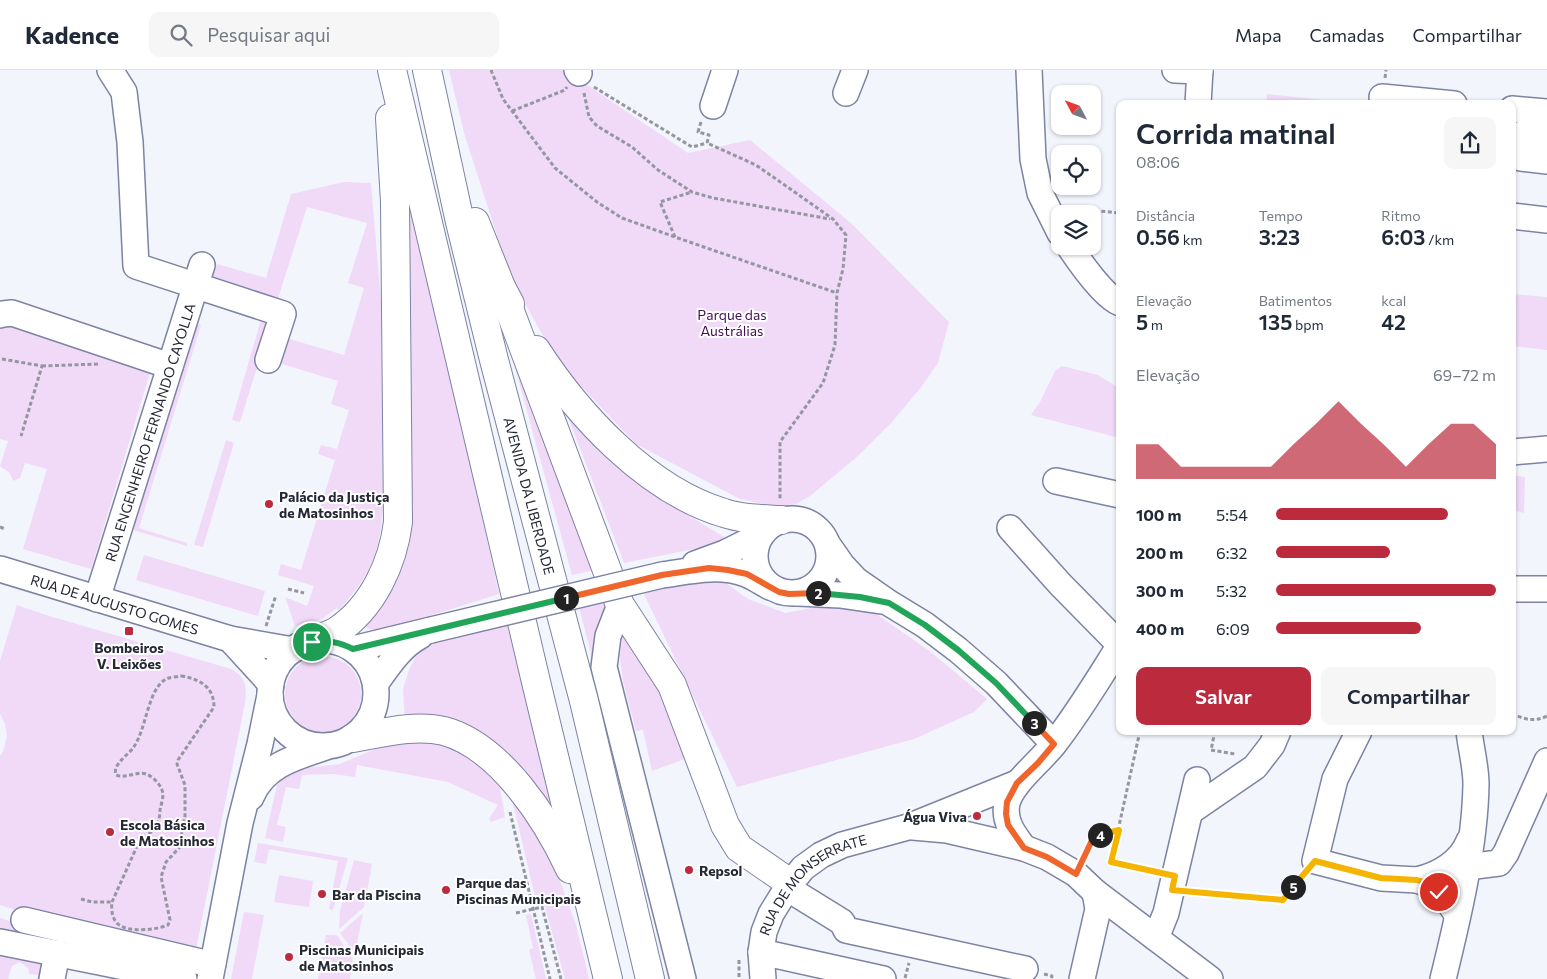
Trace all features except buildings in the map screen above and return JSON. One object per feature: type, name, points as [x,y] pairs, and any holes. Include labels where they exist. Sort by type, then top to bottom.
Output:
[{"type":"highway","points":[[303,646],[335,632],[367,601],[385,572],[396,540],[398,522],[395,202],[392,144],[382,70]]},
{"type":"highway","points":[[392,70],[539,696],[606,971]]},
{"type":"highway","points":[[427,70],[474,220],[620,605],[672,685],[725,825],[739,848],[788,885]]},
{"type":"highway","name":"AVENIDA DA LIBERDADE","points":[[427,70],[460,222],[494,360],[584,701],[650,979]]},
{"type":"highway","points":[[501,287],[530,340],[549,369],[572,400],[601,432],[652,477],[678,493],[722,513],[756,519],[771,527]]},
{"type":"highway","points":[[353,738],[394,731],[422,729],[443,731],[463,738],[493,759],[531,801],[560,847],[582,898],[606,971]]},
{"type":"street","points":[[110,70],[124,92],[130,142],[136,266],[199,276],[283,314],[268,360]]},
{"type":"street","points":[[713,106],[725,70]]},
{"type":"street","points":[[846,93],[855,70]]},
{"type":"street","points":[[1029,70],[1033,159],[1040,193],[1051,216]]},
{"type":"street","points":[[1175,70],[1200,71],[1198,100]]},
{"type":"street","points":[[1382,98],[1406,100]]},
{"type":"street","points":[[1516,111],[1546,124]]},
{"type":"street","points":[[1546,124],[1523,133],[1521,158],[1547,161]]},
{"type":"street","points":[[1516,216],[1547,220]]},
{"type":"street","points":[[1076,255],[1099,286],[1116,301]]},
{"type":"street","name":"RUA ENGENHEIRO FERNANDO CAYOLLA","points":[[96,599],[199,276]]},
{"type":"street","points":[[0,315],[12,313],[170,366]]},
{"type":"street","points":[[1516,452],[1547,449]]},
{"type":"street","points":[[1056,481],[1116,494]]},
{"type":"street","points":[[662,575],[725,553],[791,518],[812,524],[820,531],[842,565],[856,580],[925,625],[973,663],[996,683],[1054,744]]},
{"type":"street","points":[[770,587],[762,579],[756,568],[754,557],[756,545],[771,527]]},
{"type":"street","points":[[1010,528],[1060,584],[1116,641]]},
{"type":"street","points":[[798,593],[810,589],[820,581],[827,570],[830,558],[828,545]]},
{"type":"street","points":[[353,649],[662,575],[709,568],[747,574],[779,592],[789,594],[840,595],[889,603]]},
{"type":"street","name":"RUA DE AUGUSTO GOMES","points":[[0,569],[230,639],[303,646]]},
{"type":"street","points":[[1516,588],[1547,589]]},
{"type":"street","points":[[620,605],[608,636],[604,667],[683,979]]},
{"type":"street","points":[[376,683],[399,652],[413,640],[431,630]]},
{"type":"street","points":[[230,639],[271,690],[274,712],[282,727],[294,738],[310,745],[327,746]]},
{"type":"street","points":[[24,920],[194,961],[211,971],[240,823],[260,744],[275,671],[283,660],[303,646],[326,640],[340,643],[353,649],[363,658],[371,670],[376,683],[373,714],[353,738],[341,744],[327,746],[287,760],[264,777],[254,789],[240,823]]},
{"type":"street","name":"RUA DE MONSERRATE","points":[[1024,848],[1008,825],[1006,814],[1007,802],[1017,783],[1038,763],[1082,706],[1116,651]]},
{"type":"street","points":[[1191,811],[1255,767],[1272,745],[1276,735]]},
{"type":"street","points":[[1357,735],[1335,779],[1315,861],[1381,878],[1417,880],[1429,878],[1454,862],[1466,850],[1472,834]]},
{"type":"street","points":[[1443,979],[1467,867],[1474,819],[1476,782],[1470,735]]},
{"type":"street","points":[[1467,867],[1499,863],[1506,853],[1547,761]]},
{"type":"street","points":[[1156,938],[1166,914],[1197,780]]},
{"type":"street","name":"RUA DE MONSERRATE","points":[[763,979],[761,952],[764,932],[771,914],[788,885],[803,868],[821,855],[842,845],[908,827],[1017,783]]},
{"type":"street","name":"RUA DE MONSERRATE","points":[[908,827],[947,830],[1024,848],[1047,857],[1076,874],[1095,892],[1210,979]]},
{"type":"street","points":[[1417,880],[1427,883],[1439,892],[1450,903],[1457,915]]},
{"type":"street","points":[[788,885],[842,922],[846,930],[1025,969]]},
{"type":"street","points":[[1082,979],[1098,909],[1095,892]]},
{"type":"street","points":[[0,942],[184,979]]},
{"type":"street","points":[[761,952],[883,979]]},
{"type":"street","points":[[52,979],[57,953]]},
{"type":"path","points":[[491,70],[503,99],[556,168],[597,202],[622,218],[837,292]]},
{"type":"path","points":[[512,111],[565,90],[578,71]]},
{"type":"path","points":[[578,71],[597,89],[692,147],[707,143],[756,165],[833,219],[846,235],[843,269],[837,292],[836,345],[823,383],[780,442],[771,527]]},
{"type":"path","points":[[578,71],[589,117],[597,126],[632,147],[658,170],[692,192],[713,198],[833,219]]},
{"type":"path","points":[[707,143],[709,135]]},
{"type":"path","points":[[675,237],[660,202],[692,192]]},
{"type":"path","points":[[1046,206],[1116,213]]},
{"type":"path","points":[[2,359],[42,366],[21,436]]},
{"type":"path","points":[[0,527],[5,529]]},
{"type":"path","points":[[288,588],[304,593]]},
{"type":"path","points":[[265,630],[276,595]]},
{"type":"path","points":[[181,676],[186,677],[206,686],[212,692],[214,707],[177,764],[185,785],[185,816],[179,848],[166,862],[161,877],[170,920],[168,926],[150,930],[118,925],[111,909],[112,902],[138,844],[151,833],[158,823],[163,794],[160,786],[147,774],[141,773],[120,777],[114,771],[116,766],[127,756],[139,740],[155,690],[167,679],[181,676]]},
{"type":"path","points":[[1516,715],[1529,720],[1541,719],[1547,716]]},
{"type":"path","points":[[1139,735],[1111,862],[1174,883],[1283,900],[1315,861]]},
{"type":"path","points":[[1214,735],[1211,750],[1260,759]]},
{"type":"path","points":[[509,810],[550,979]]},
{"type":"path","points":[[1076,874],[1094,836],[1119,830]]},
{"type":"path","points":[[81,899],[92,902],[112,902]]},
{"type":"path","points":[[516,913],[542,907],[561,979]]},
{"type":"path","points":[[738,971],[739,979]]},
{"type":"green space","name":"Parque das Austrálias","points":[[449,70],[565,70],[688,153],[750,140],[851,223],[949,322],[938,363],[922,386],[892,422],[859,455],[810,496],[787,509],[740,499],[636,444],[558,362],[511,279],[464,133]]},
{"type":"green space","points":[[1267,94],[1323,100],[1266,100]]},
{"type":"green space","points":[[344,182],[371,183],[381,302],[382,521],[380,536],[367,573],[350,597],[339,610],[337,608],[322,619],[295,626],[285,597],[307,606],[314,586],[278,575],[281,564],[301,570],[335,460],[318,454],[321,445],[337,449],[349,410],[331,404],[338,381],[279,363],[286,338],[344,355],[364,288],[348,283],[367,223],[307,207],[276,305],[210,285],[217,264],[266,278],[291,194]]},
{"type":"green space","points":[[408,202],[444,349],[499,594],[384,630],[377,630],[368,628],[360,623],[397,575],[410,542]]},
{"type":"green space","points":[[1516,294],[1547,297],[1547,350],[1516,346]]},
{"type":"green space","points":[[262,316],[272,319],[240,422],[232,420]]},
{"type":"green space","points":[[501,316],[600,569],[572,575]]},
{"type":"green space","points":[[196,323],[201,325],[139,528],[187,543],[187,546],[133,530]]},
{"type":"green space","points":[[3,325],[12,325],[152,366],[91,569],[23,549],[47,469],[25,463],[20,478],[13,481],[10,473],[0,466],[8,441],[0,439],[0,329]]},
{"type":"green space","points":[[1062,366],[1098,375],[1116,386],[1116,437],[1031,415],[1040,402],[1055,371]]},
{"type":"green space","points":[[566,412],[634,477],[673,506],[724,537],[724,543],[624,563]]},
{"type":"green space","points":[[226,440],[234,443],[203,547],[194,545]]},
{"type":"green space","points":[[1516,476],[1525,477],[1524,513],[1516,511]]},
{"type":"green space","points":[[144,555],[265,591],[258,616],[136,580]]},
{"type":"green space","points":[[723,581],[748,599],[785,613],[823,606],[875,613],[931,652],[987,699],[974,712],[914,739],[737,787],[644,594],[666,587]]},
{"type":"green space","points":[[611,600],[602,636],[624,781],[579,607]]},
{"type":"green space","name":"Escola Básica de Matosinhos","points":[[17,605],[231,669],[243,679],[246,692],[245,703],[195,954],[75,929],[0,905],[0,756],[3,752],[7,736],[5,724],[0,714],[0,661]]},
{"type":"green space","points":[[508,625],[558,823],[531,786],[405,723],[403,689],[415,658],[427,646]]},
{"type":"green space","points":[[623,631],[651,673],[690,757],[652,771],[643,730],[636,731],[623,681],[620,658]]},
{"type":"green space","points":[[323,656],[337,659],[350,667],[358,680],[361,694],[358,708],[350,721],[337,729],[323,732],[309,729],[296,721],[288,708],[285,694],[288,680],[296,667],[309,659]]},
{"type":"green space","points":[[412,740],[438,743],[460,751],[480,767],[500,788],[505,817],[491,822],[489,819],[498,805],[448,782],[357,765],[355,777],[333,774],[302,775],[299,789],[286,787],[277,825],[286,827],[283,842],[265,838],[277,785],[281,779],[293,771],[340,764],[389,743]]},
{"type":"green space","points":[[511,795],[550,853],[576,925],[589,979],[565,979],[545,907],[537,905]]},
{"type":"green space","points":[[258,843],[348,858],[333,910],[329,909],[338,861],[269,849],[266,864],[254,862]]},
{"type":"green space","points":[[354,860],[372,864],[364,907],[339,929],[340,911]]},
{"type":"green space","points":[[279,875],[313,881],[309,907],[274,902]]},
{"type":"green space","points":[[244,912],[264,915],[252,979],[231,979]]},
{"type":"green space","points":[[363,913],[355,953],[340,933]]},
{"type":"green space","points":[[531,914],[546,979],[536,979],[529,950],[533,948],[526,915]]},
{"type":"green space","points":[[0,918],[68,940],[53,949],[48,979],[37,979],[38,975],[29,974],[28,968],[20,962],[12,966],[8,979],[0,979]]},
{"type":"green space","points":[[326,935],[337,935],[353,960],[350,979],[318,979]]},
{"type":"place","name":"Palácio da Justiça de Matosinhos","points":[[269,504]]},
{"type":"place","name":"Bombeiros V. Leixões","points":[[129,631]]},
{"type":"place","name":"Água Viva","points":[[977,816]]},
{"type":"place","name":"Escola Básica de Matosinhos","points":[[110,832]]},
{"type":"place","name":"Repsol","points":[[689,870]]},
{"type":"place","name":"Parque das Piscinas Municipais","points":[[446,890]]},
{"type":"place","name":"Bar da Piscina","points":[[322,894]]},
{"type":"place","name":"Piscinas Municipais de Matosinhos","points":[[289,957]]},
{"type":"route","points":[[312,642],[326,640],[340,643],[353,649],[662,575],[709,568],[747,574],[779,592],[789,594],[840,595],[889,603],[925,625],[958,650],[996,683],[1054,744],[1017,783],[1007,802],[1006,814],[1008,825],[1024,848],[1047,857],[1076,874],[1094,836],[1119,830],[1111,862],[1175,876],[1172,890],[1283,900],[1315,861],[1381,878],[1417,880],[1427,883],[1439,892]]}]
